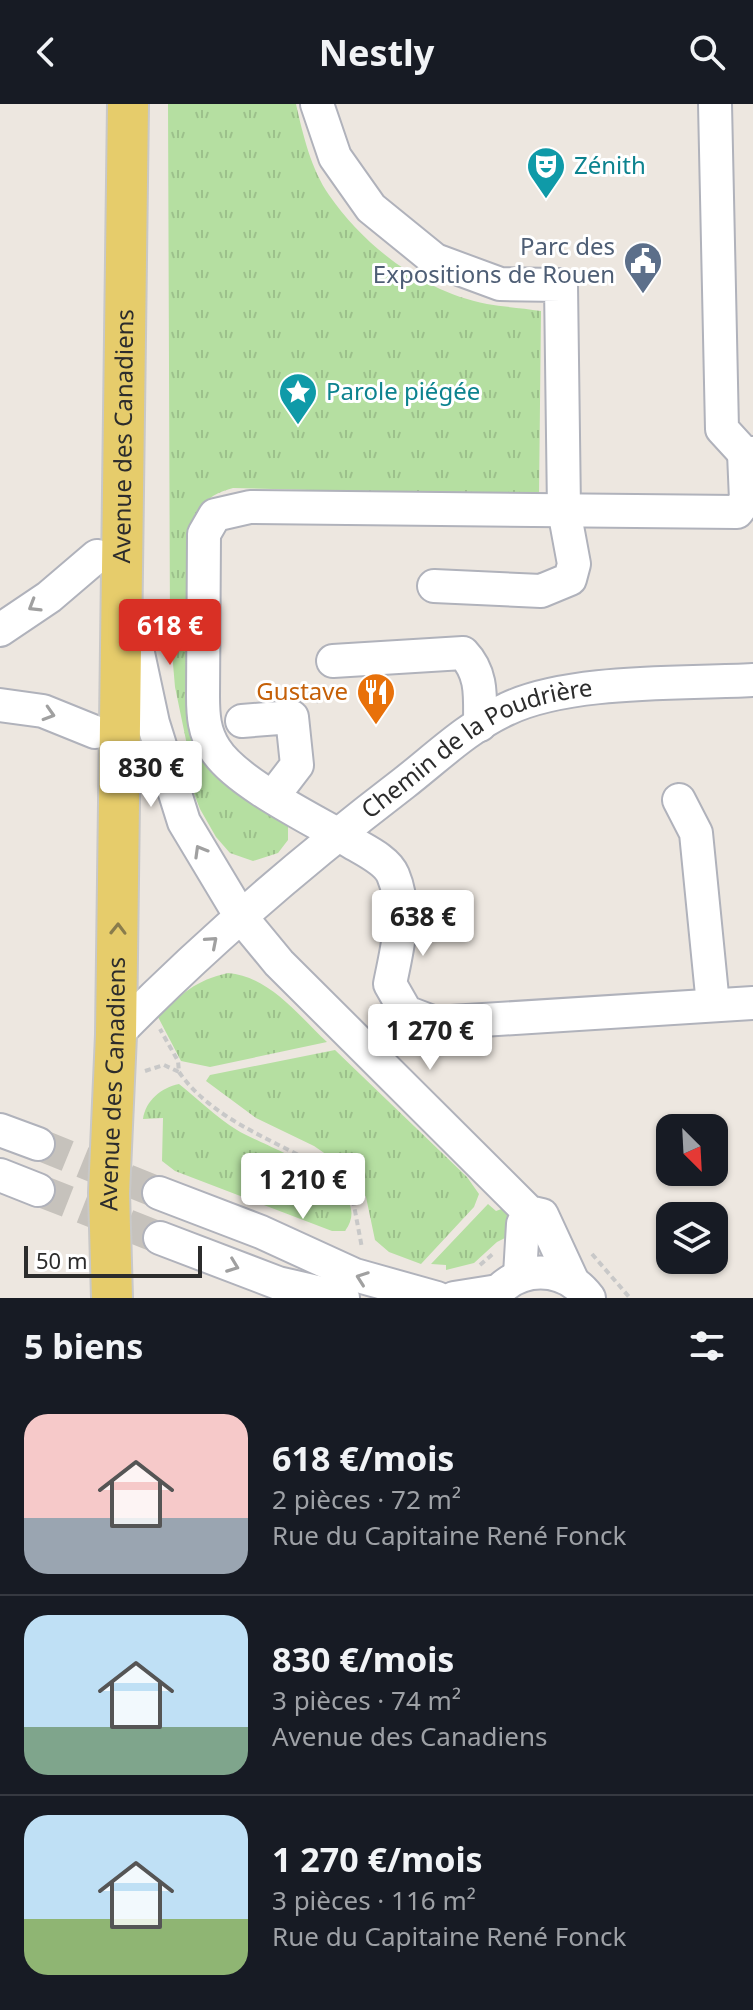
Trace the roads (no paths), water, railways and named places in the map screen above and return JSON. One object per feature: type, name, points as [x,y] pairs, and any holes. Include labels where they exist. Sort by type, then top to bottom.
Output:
[{"type":"main road","name":"Avenue des Canadiens","points":[[103,104],[116,1035],[109,1193],[112,1298]]},
{"type":"main road","name":"Avenue des Canadiens","points":[[84,1298],[95,732],[110,569],[128,104]]},
{"type":"street","points":[[317,104],[335,157],[371,208],[435,260],[500,284],[561,285],[564,510],[574,564],[570,579],[562,585],[541,591],[434,586]]},
{"type":"street","points":[[715,104],[722,429],[748,453],[746,500],[737,512],[250,507],[215,515],[204,534],[203,723],[215,749],[237,774],[371,853],[392,872],[400,900],[400,930],[390,984],[406,1012],[435,1023],[753,1003]]},
{"type":"street","points":[[0,630],[49,597],[110,569],[184,822],[241,917],[279,963],[529,1212],[542,1215],[581,1290]]},
{"type":"street","points":[[333,661],[463,653],[474,664],[480,679],[480,725]]},
{"type":"street","name":"Chemin de la Poudrière","points":[[116,1035],[241,917],[338,834],[480,725],[507,709],[576,691],[753,680]]},
{"type":"street","points":[[0,705],[43,711],[95,732]]},
{"type":"street","points":[[242,721],[292,717],[297,765],[274,795]]},
{"type":"street","points":[[679,800],[696,833],[713,1005]]},
{"type":"street","points":[[0,1130],[38,1144]]},
{"type":"street","points":[[0,1175],[38,1190]]},
{"type":"street","points":[[159,1193],[249,1227],[355,1275],[437,1298]]},
{"type":"street","points":[[504,1288],[529,1212]]},
{"type":"street","points":[[160,1238],[278,1283],[343,1298]]},
{"type":"street","points":[[454,1298],[504,1288],[553,1273],[581,1290]]},
{"type":"tunnel","points":[[38,1144],[159,1193]]},
{"type":"tunnel","points":[[38,1190],[160,1238]]},
{"type":"place","name":"Zénith","points":[[546,200]]},
{"type":"place","name":"Parc des Expositions de Rouen","points":[[643,295]]},
{"type":"place","name":"Parole piégée","points":[[298,426]]},
{"type":"place","name":"Gustave","points":[[376,726]]}]
